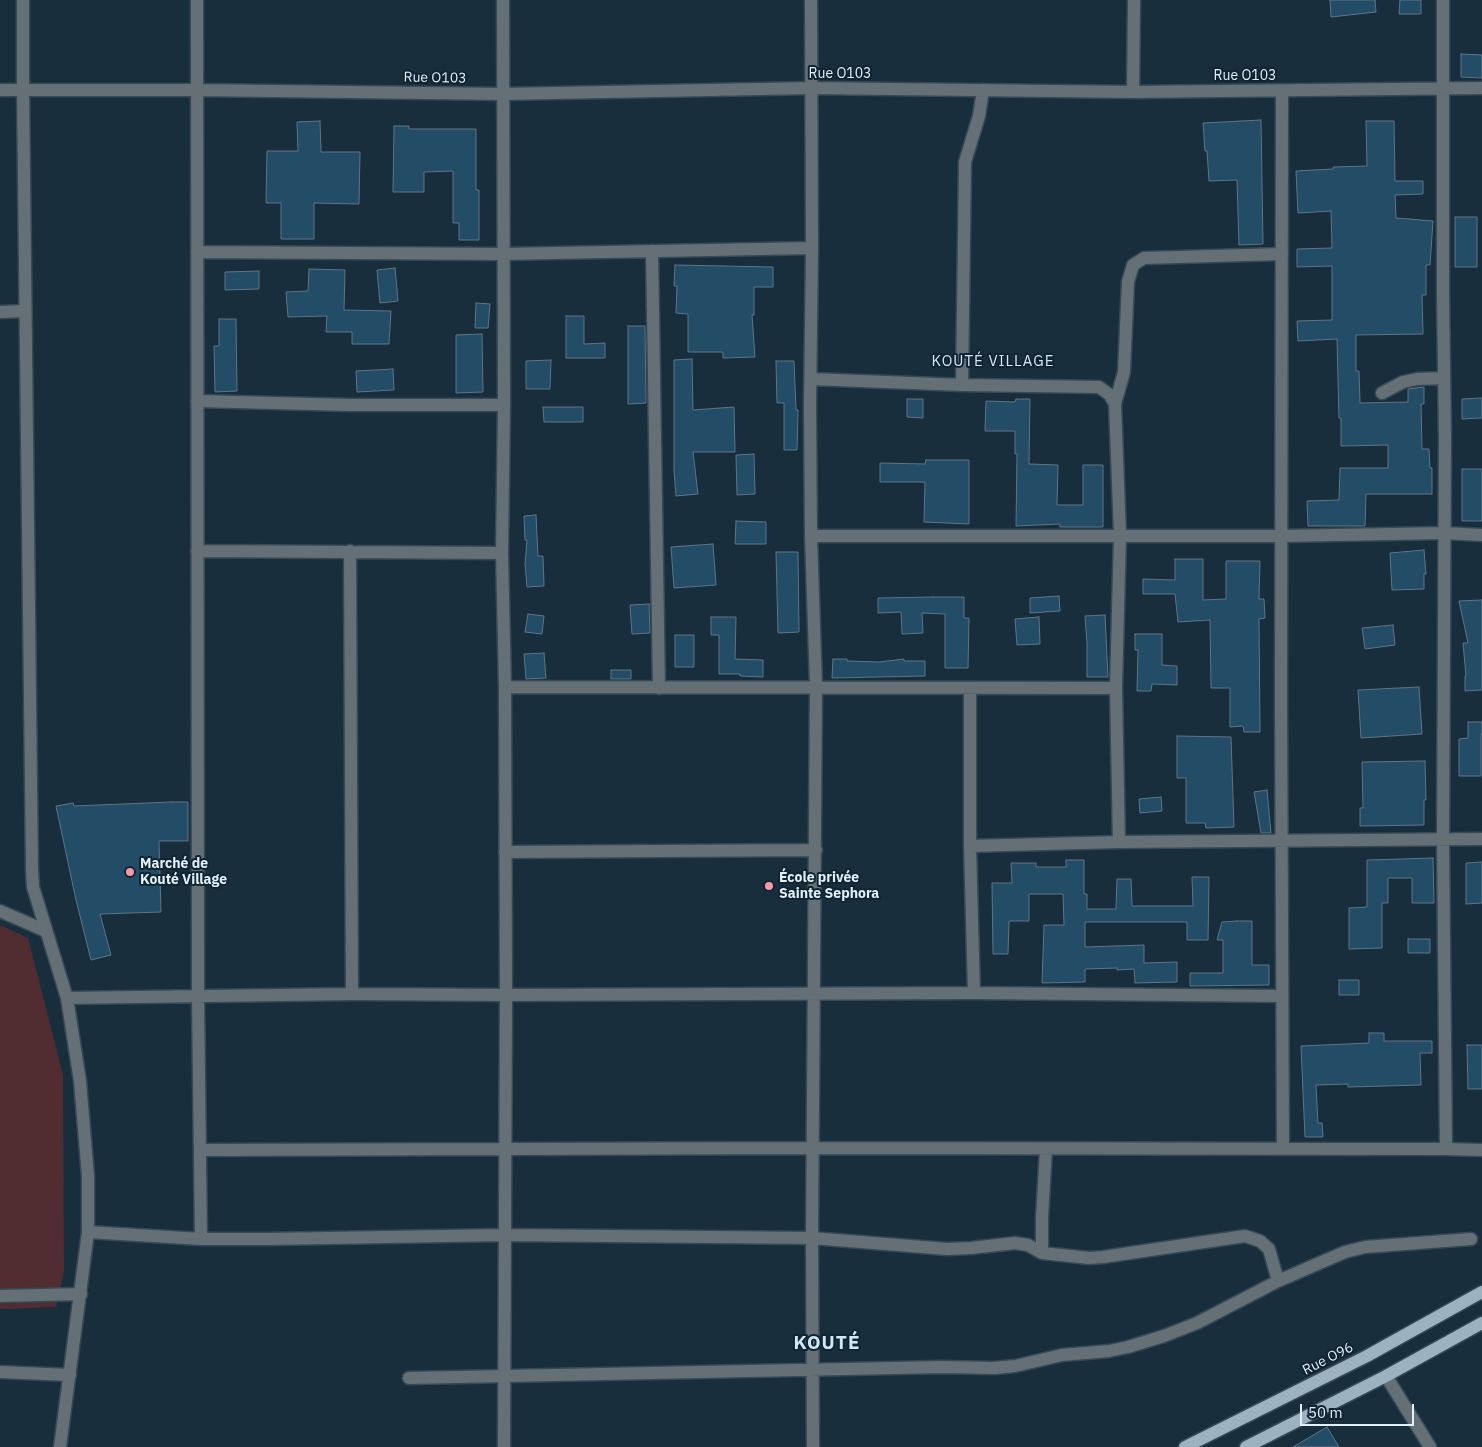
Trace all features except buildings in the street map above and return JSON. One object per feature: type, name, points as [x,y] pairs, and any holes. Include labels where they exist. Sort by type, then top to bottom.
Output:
[{"type":"main road","name":"Rue O96","points":[[1185,1447],[1367,1356],[1482,1292]]},
{"type":"main road","points":[[1246,1447],[1386,1376],[1482,1323]]},
{"type":"street","points":[[23,0],[32,870],[33,887],[67,998],[85,1126],[88,1176],[88,1232],[60,1447]]},
{"type":"street","points":[[197,0],[198,996],[201,1239]]},
{"type":"street","points":[[503,0],[504,405],[502,552],[506,852],[504,1447]]},
{"type":"street","points":[[811,0],[811,536],[816,686],[815,994],[812,1148],[813,1447]]},
{"type":"street","points":[[1133,92],[1134,0]]},
{"type":"street","points":[[1443,0],[1443,838],[1446,1148]]},
{"type":"street","name":"Rue O103","points":[[0,90],[197,90],[503,94],[811,88],[1133,92],[1482,88]]},
{"type":"street","points":[[962,385],[965,162],[979,116],[983,90]]},
{"type":"street","points":[[1282,91],[1283,1148]]},
{"type":"street","points":[[197,252],[503,254],[812,248]]},
{"type":"street","points":[[652,251],[660,688]]},
{"type":"street","points":[[1119,842],[1116,688],[1120,535],[1115,404],[1124,372],[1128,282],[1133,265],[1144,258],[1282,254]]},
{"type":"street","points":[[0,312],[25,311]]},
{"type":"street","points":[[1382,393],[1403,382],[1417,379],[1444,378]]},
{"type":"street","points":[[810,379],[962,385],[1099,387],[1110,395],[1115,404]]},
{"type":"street","points":[[197,401],[350,405],[504,405]]},
{"type":"street","points":[[811,536],[1281,536],[1444,533],[1482,535]]},
{"type":"street","points":[[197,551],[502,552]]},
{"type":"street","points":[[350,551],[352,994]]},
{"type":"street","points":[[505,687],[816,686],[1116,688]]},
{"type":"street","points":[[970,688],[970,846],[974,993]]},
{"type":"street","points":[[970,846],[1119,842],[1482,839]]},
{"type":"street","points":[[506,852],[816,850]]},
{"type":"street","points":[[0,911],[46,931]]},
{"type":"street","points":[[67,998],[352,994],[974,993],[1282,996]]},
{"type":"street","points":[[200,1150],[506,1148],[1446,1148],[1482,1150]]},
{"type":"street","points":[[1042,1253],[1046,1149]]},
{"type":"street","points":[[88,1232],[201,1239],[334,1239],[505,1235],[812,1238],[947,1249],[1015,1243],[1028,1245],[1042,1253],[1089,1258],[1245,1236],[1260,1241],[1269,1249],[1278,1281]]},
{"type":"street","points":[[410,1378],[942,1367],[994,1368],[1015,1366],[1062,1355],[1109,1351],[1164,1336],[1197,1323],[1278,1281],[1345,1252],[1365,1247],[1470,1239]]},
{"type":"street","points":[[0,1296],[81,1294]]},
{"type":"street","points":[[0,1372],[70,1375]]},
{"type":"street","points":[[1386,1376],[1430,1447]]},
{"type":"shaded area","points":[[0,925],[28,938],[63,1075],[64,1271],[56,1307],[0,1309]]},
{"type":"place","name":"Marché de Kouté Village","points":[[130,872]]},
{"type":"place","name":"École privée Sainte Sephora","points":[[769,886]]},
{"type":"district","name":"KOUTÉ VILLAGE","points":[[993,362]]},
{"type":"district","name":"KOUTÉ","points":[[827,1344]]}]
